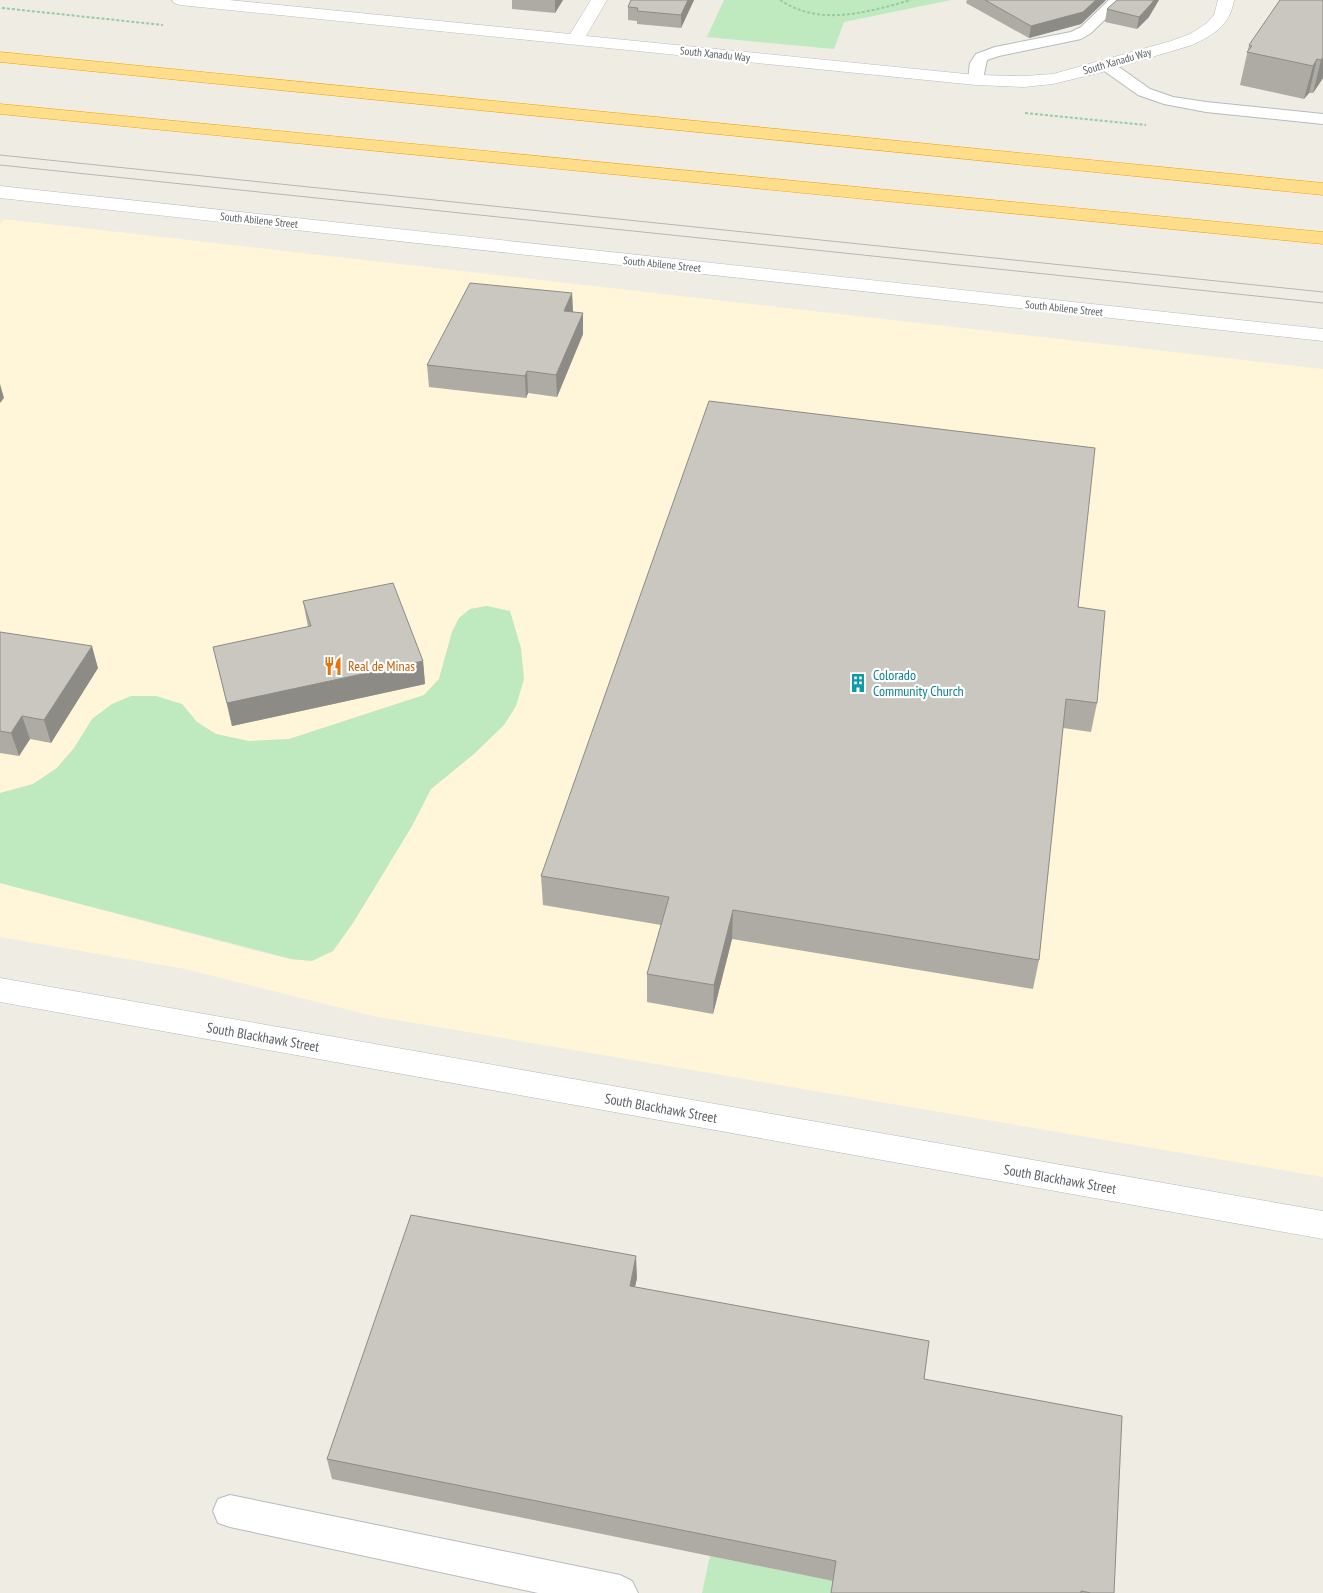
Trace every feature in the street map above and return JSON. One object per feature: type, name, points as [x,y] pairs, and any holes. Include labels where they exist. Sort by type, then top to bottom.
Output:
[{"type":"highway","points":[[0,48],[287,85]]},
{"type":"highway","points":[[0,57],[1323,189]]},
{"type":"highway","points":[[0,109],[611,167],[1323,238]]},
{"type":"highway","points":[[0,125],[611,167]]},
{"type":"street","name":"South Xanadu Way","points":[[180,0],[976,80],[1015,82],[1052,79],[1106,65],[1180,42],[1208,30],[1223,14],[1226,0]]},
{"type":"street","points":[[575,40],[599,0]]},
{"type":"street","name":"South Abilene Street","points":[[1,193],[1323,335]]},
{"type":"street","name":"South Blackhawk Street","points":[[0,990],[1323,1226]]},
{"type":"lane","points":[[976,80],[978,63],[981,57],[995,52],[1076,36],[1086,30],[1118,0]]},
{"type":"lane","points":[[1106,65],[1144,92],[1170,101],[1206,107],[1323,118]]},
{"type":"lane","points":[[230,1511],[620,1593]]},
{"type":"path","points":[[780,0],[795,9],[832,16],[866,12],[911,0]]},
{"type":"shaded area","points":[[4,219],[1323,369],[1323,1177],[373,1016],[185,969],[0,937],[0,883],[252,950],[291,959],[312,961],[353,923],[412,826],[431,789],[474,754],[487,606],[470,609],[459,618],[452,632],[439,679],[424,695],[289,739],[249,741],[216,734],[197,722],[182,704],[74,748],[57,768],[33,784],[0,793],[0,224]]},
{"type":"green space","points":[[724,0],[951,0],[844,22],[834,49],[707,37]]},
{"type":"green space","points":[[487,606],[510,611],[521,648],[524,679],[516,706],[504,725],[474,754],[431,789],[412,826],[353,923],[333,951],[312,961],[291,959],[0,883],[0,793],[33,784],[57,768],[74,748],[92,719],[112,704],[131,696],[156,696],[182,704],[197,722],[216,734],[249,741],[289,739],[424,695],[439,679],[452,632],[459,618],[470,609]]},
{"type":"green space","points":[[710,1556],[833,1581],[831,1593],[702,1593]]},
{"type":"building","points":[[631,0],[688,0],[681,15],[637,11],[638,8],[628,7]]},
{"type":"building","points":[[985,0],[1096,0],[1083,12],[1031,26]]},
{"type":"building","points":[[1117,0],[1154,0],[1139,17],[1107,9]]},
{"type":"building","points":[[1280,0],[1323,0],[1323,57],[1321,60],[1317,59],[1313,66],[1247,52],[1252,46],[1249,45]]},
{"type":"building","points":[[470,283],[572,293],[564,311],[583,313],[556,375],[527,371],[525,376],[427,365]]},
{"type":"building","name":"Colorado Community Church","points":[[709,401],[1095,448],[1078,607],[1105,611],[1097,703],[1066,699],[1039,960],[733,910],[714,985],[647,974],[669,897],[541,876]]},
{"type":"building","points":[[393,583],[423,661],[227,703],[213,647],[311,626],[303,601]]},
{"type":"building","points":[[0,632],[92,646],[44,720],[22,716],[11,733],[0,731]]},
{"type":"building","points":[[411,1215],[636,1256],[630,1286],[929,1341],[924,1379],[1122,1416],[1114,1593],[1081,1591],[1081,1593],[831,1593],[836,1561],[327,1459]]},
{"type":"tram line","points":[[0,155],[1323,292]]},
{"type":"tram line","points":[[0,165],[1323,303]]},
{"type":"place","name":"Real de Minas","points":[[333,666]]},
{"type":"place","name":"Colorado Community Church","points":[[858,683]]}]
